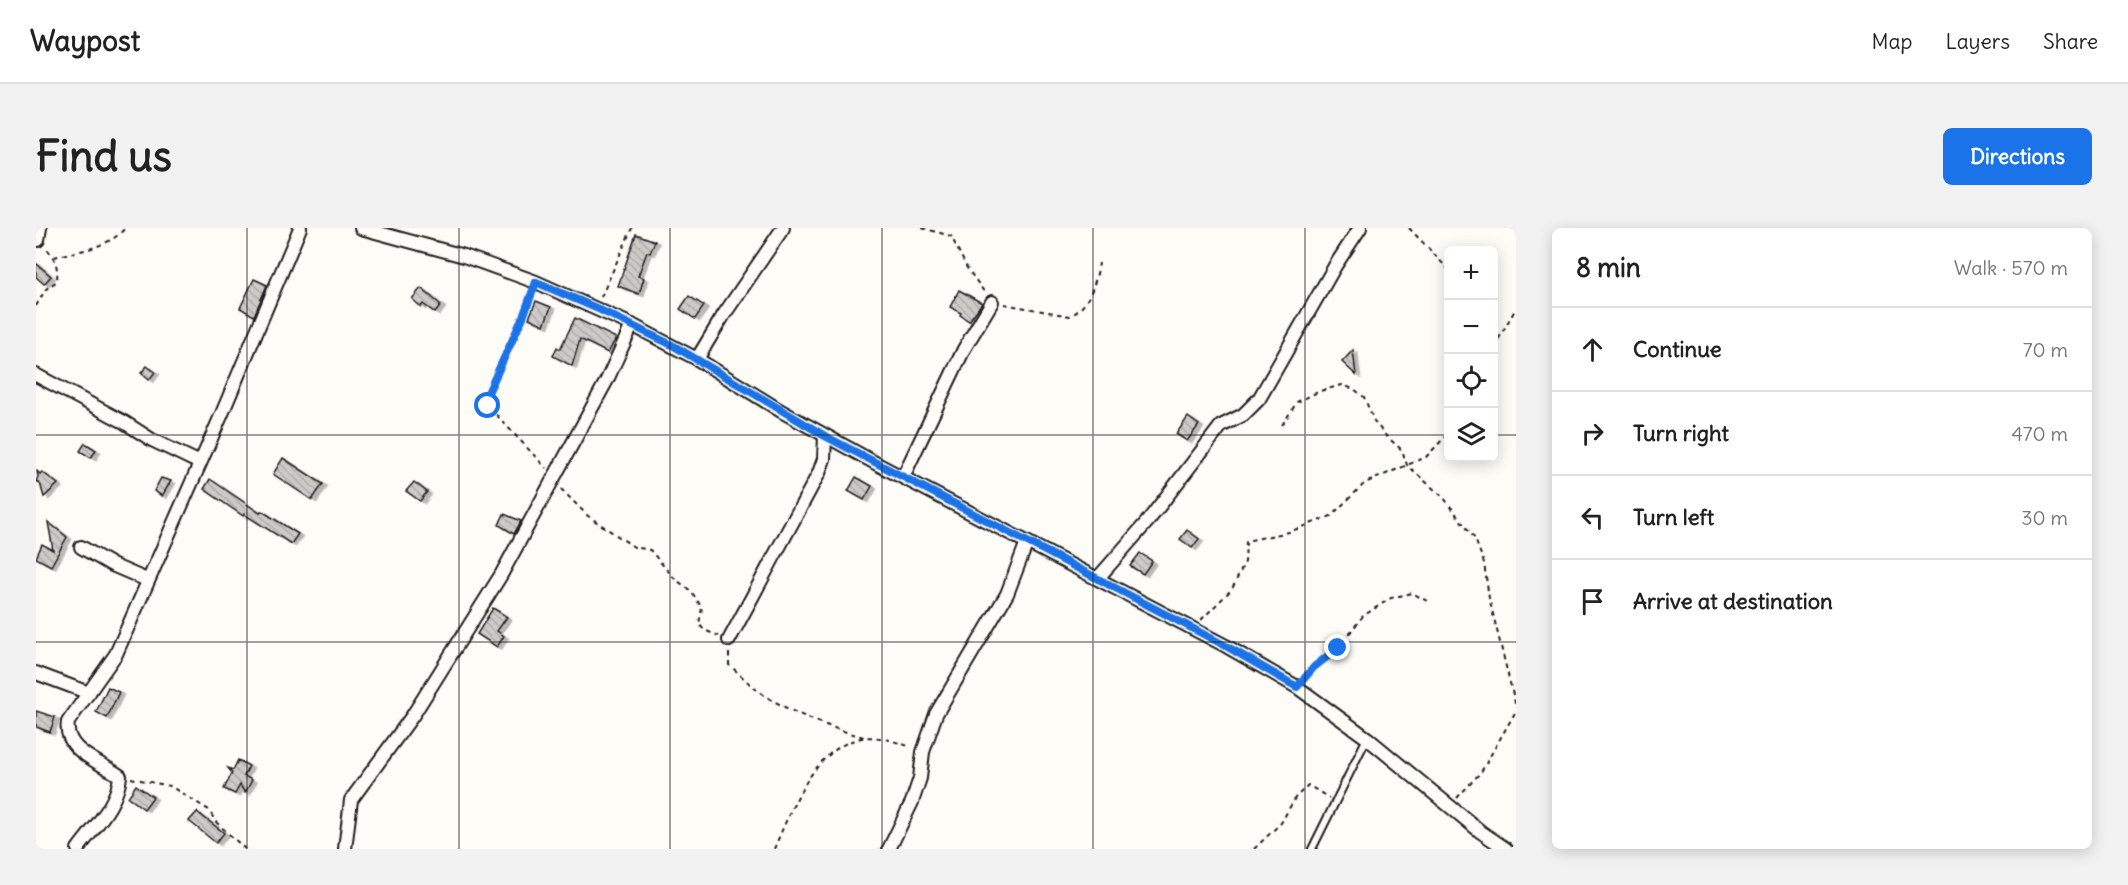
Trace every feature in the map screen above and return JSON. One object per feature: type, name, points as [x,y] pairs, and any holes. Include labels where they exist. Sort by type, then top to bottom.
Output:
[{"type":"street","points":[[78,849],[111,804],[119,788],[120,776],[81,752],[69,739],[66,731],[68,722],[116,654],[300,228]]},
{"type":"street","points":[[361,228],[398,233],[536,282],[632,325],[697,359],[825,436],[1098,578],[1297,687],[1366,738],[1481,832],[1506,849]]},
{"type":"street","points":[[697,359],[723,316],[783,228]]},
{"type":"street","points":[[1098,578],[1147,522],[1221,426],[1243,415],[1259,399],[1335,266],[1360,228]]},
{"type":"street","points":[[903,477],[964,349],[992,302]]},
{"type":"street","points":[[345,849],[351,800],[413,715],[501,575],[607,380],[632,325]]},
{"type":"street","points":[[36,375],[124,422],[152,440],[200,463]]},
{"type":"street","points":[[729,640],[823,465],[825,436]]},
{"type":"street","points":[[890,849],[912,802],[920,778],[922,752],[936,714],[1006,594],[1027,542]]},
{"type":"street","points":[[81,548],[118,568],[147,580]]},
{"type":"street","points":[[36,673],[89,693]]},
{"type":"lane","points":[[1312,849],[1366,738]]},
{"type":"path","points":[[54,257],[92,248],[118,237],[125,228]]},
{"type":"path","points":[[596,308],[633,228]]},
{"type":"path","points":[[922,228],[951,236],[967,268],[992,302],[1070,316],[1078,312],[1096,283],[1099,263]]},
{"type":"path","points":[[1409,228],[1444,264]]},
{"type":"path","points":[[36,306],[46,289],[57,281],[58,271],[54,257],[39,234]]},
{"type":"path","points":[[536,282],[523,317],[486,397],[488,406],[536,456],[553,481],[588,516],[634,547],[650,550],[674,578],[691,591],[702,608],[699,624],[704,630],[729,640],[729,666],[757,690],[835,729],[864,737],[894,741],[922,752]]},
{"type":"path","points":[[1498,340],[1516,308]]},
{"type":"path","points":[[1282,425],[1297,402],[1320,391],[1342,385],[1354,389],[1364,397],[1374,421],[1402,450],[1407,465],[1444,498],[1475,539],[1484,563],[1489,598],[1516,706]]},
{"type":"path","points":[[1193,629],[1232,588],[1245,562],[1246,541],[1289,532],[1331,516],[1365,483],[1426,457],[1444,439]]},
{"type":"path","points":[[1297,687],[1314,667],[1338,648],[1363,616],[1391,598],[1412,593],[1429,602]]},
{"type":"path","points":[[1450,806],[1481,772],[1516,711]]},
{"type":"path","points":[[774,849],[797,797],[818,767],[839,746],[864,737]]},
{"type":"path","points":[[120,776],[170,786],[209,810],[215,821],[245,849]]},
{"type":"path","points":[[1254,849],[1281,823],[1294,798],[1308,785],[1336,803]]},
{"type":"building","points":[[636,234],[655,241],[650,253],[647,252],[638,276],[644,278],[639,294],[618,286]]},
{"type":"building","points":[[36,263],[51,276],[44,284],[36,277]]},
{"type":"building","points":[[254,279],[267,285],[254,316],[240,308]]},
{"type":"building","points":[[421,288],[441,305],[435,313],[423,304],[421,307],[412,299]]},
{"type":"building","points":[[959,290],[982,303],[969,321],[950,307]]},
{"type":"building","points":[[689,296],[704,306],[695,319],[680,309]]},
{"type":"building","points":[[536,301],[551,307],[544,325],[529,318]]},
{"type":"building","points":[[575,318],[616,338],[608,353],[580,339],[572,366],[553,356],[557,347],[560,349]]},
{"type":"building","points":[[1353,350],[1356,375],[1342,362]]},
{"type":"building","points":[[147,366],[155,372],[149,380],[141,373]]},
{"type":"building","points":[[1188,417],[1199,425],[1187,441],[1176,434]]},
{"type":"building","points":[[85,443],[96,450],[91,458],[80,451]]},
{"type":"building","points":[[283,458],[323,484],[312,500],[273,474]]},
{"type":"building","points":[[37,471],[58,484],[44,497],[40,483],[36,481]]},
{"type":"building","points":[[856,477],[872,486],[864,500],[848,491]]},
{"type":"building","points":[[161,478],[171,481],[162,496],[154,491]]},
{"type":"building","points":[[210,479],[260,513],[262,511],[298,534],[291,544],[244,514],[243,516],[204,489]]},
{"type":"building","points":[[414,482],[427,492],[420,501],[406,491]]},
{"type":"building","points":[[504,514],[521,521],[514,534],[499,525]]},
{"type":"building","points":[[48,522],[67,537],[51,566],[36,558],[42,544],[53,550]]},
{"type":"building","points":[[1187,530],[1199,539],[1192,548],[1180,539]]},
{"type":"building","points":[[1140,553],[1152,561],[1143,574],[1130,566]]},
{"type":"building","points":[[493,608],[507,617],[497,631],[504,636],[497,647],[477,634]]},
{"type":"building","points":[[108,687],[119,692],[107,718],[96,712]]},
{"type":"building","points":[[36,711],[55,717],[50,732],[36,727]]},
{"type":"building","points":[[238,760],[249,766],[244,776],[252,780],[245,793],[240,785],[235,794],[224,789],[232,773],[228,768],[233,770]]},
{"type":"building","points":[[136,785],[153,797],[144,809],[128,797]]},
{"type":"building","points":[[197,812],[224,833],[216,843],[189,821]]},
{"type":"route","points":[[488,406],[486,397],[523,317],[536,282],[674,346],[825,436],[1226,646],[1297,687],[1314,667],[1338,648]]}]
